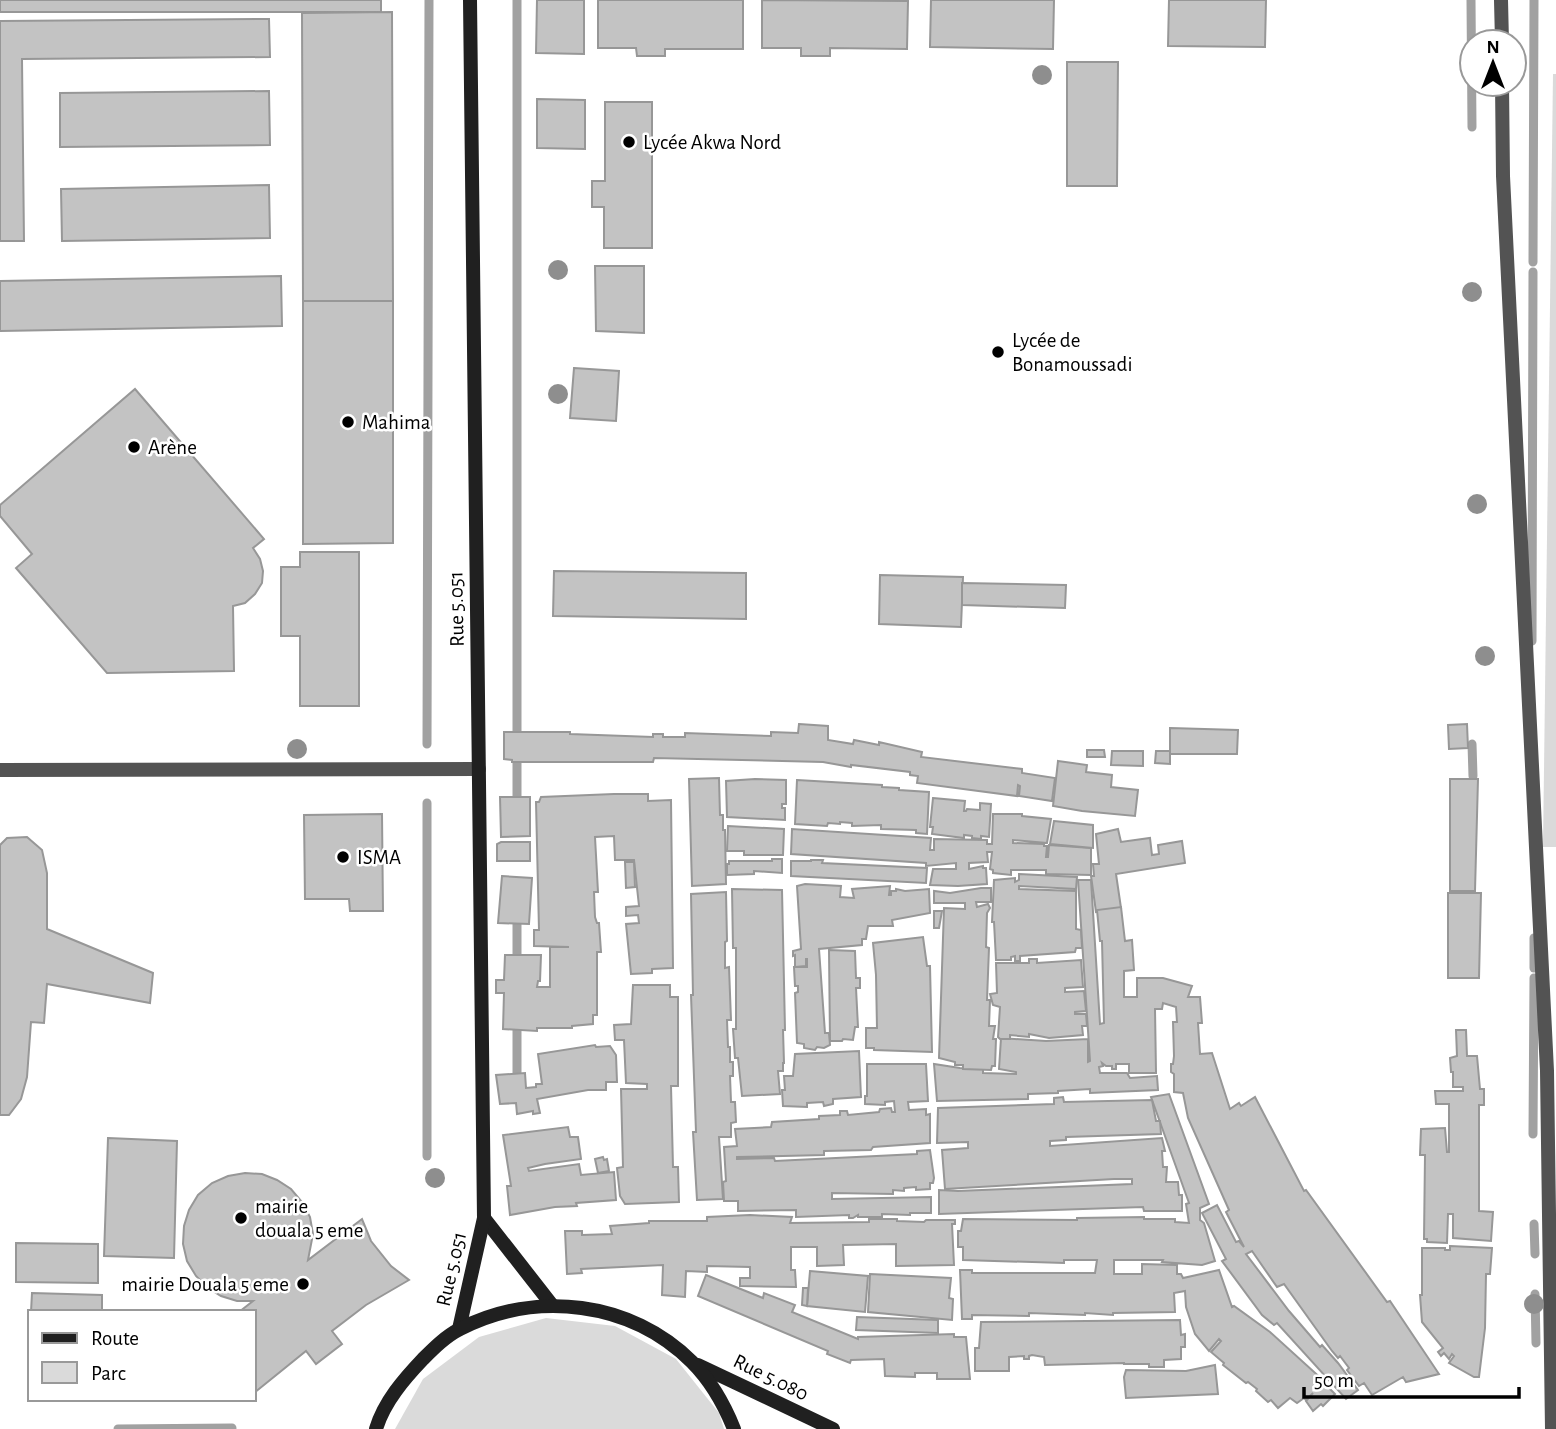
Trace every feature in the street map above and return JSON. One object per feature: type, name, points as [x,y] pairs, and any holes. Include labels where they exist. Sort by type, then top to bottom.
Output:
[{"type":"main road","name":"Rue 5.051","points":[[459,1329],[484,1218],[470,0]]},
{"type":"main road","name":"Rue 5.051","points":[[484,1218],[552,1305]]},
{"type":"main road","points":[[376,1429],[379,1419],[404,1379],[437,1345],[459,1329],[502,1313],[552,1305],[603,1311],[650,1331],[691,1362],[708,1381],[725,1407],[734,1429]]},
{"type":"main road","name":"Rue 5.080","points":[[691,1362],[833,1429]]},
{"type":"street","points":[[1501,0],[1502,28]]},
{"type":"street","points":[[1502,98],[1503,176],[1547,1071],[1552,1429]]},
{"type":"street","points":[[0,770],[479,769]]},
{"type":"green space","points":[[1553,74],[1556,74],[1556,847],[1543,847]]},
{"type":"green space","points":[[546,1318],[615,1326],[676,1359],[719,1413],[724,1429],[395,1429],[423,1379],[479,1337]]},
{"type":"building","points":[[0,0],[381,0],[381,12],[0,12]]},
{"type":"building","points":[[537,0],[584,0],[584,54],[536,53]]},
{"type":"building","points":[[598,0],[743,0],[743,49],[665,49],[665,56],[637,56],[636,48],[598,48]]},
{"type":"building","points":[[762,0],[908,1],[907,49],[830,48],[830,56],[801,56],[801,48],[762,48]]},
{"type":"building","points":[[931,0],[1054,0],[1053,49],[930,47]]},
{"type":"building","points":[[1169,0],[1266,0],[1265,47],[1168,46]]},
{"type":"building","points":[[392,12],[393,301],[303,301],[302,13]]},
{"type":"building","points":[[269,19],[270,57],[22,59],[24,241],[0,241],[0,21]]},
{"type":"building","points":[[1067,62],[1118,62],[1117,186],[1067,186]]},
{"type":"building","points":[[269,91],[270,145],[60,147],[60,93]]},
{"type":"building","points":[[537,99],[585,100],[585,149],[537,148]]},
{"type":"building","name":"Lycée Akwa Nord","points":[[605,102],[652,102],[652,248],[604,248],[604,207],[592,207],[592,181],[605,181]]},
{"type":"building","points":[[269,185],[270,238],[62,241],[61,189]]},
{"type":"building","points":[[595,266],[644,266],[644,333],[596,331]]},
{"type":"building","points":[[281,276],[282,326],[0,331],[0,281]]},
{"type":"building","name":"Mahima","points":[[303,301],[393,301],[393,543],[303,544]]},
{"type":"building","points":[[574,368],[619,371],[616,421],[570,418]]},
{"type":"building","points":[[135,389],[264,539],[253,548],[260,559],[262,583],[245,603],[233,606],[234,671],[107,673],[16,568],[32,554],[0,516],[0,505]]},
{"type":"building","points":[[300,552],[359,552],[359,706],[300,706],[300,636],[281,636],[281,567],[300,567]]},
{"type":"building","points":[[554,571],[746,573],[746,619],[553,616]]},
{"type":"building","points":[[880,575],[963,577],[961,627],[879,624]]},
{"type":"building","points":[[962,583],[1066,585],[1065,608],[962,605]]},
{"type":"building","points":[[799,724],[828,726],[828,740],[853,744],[854,740],[879,745],[879,742],[922,752],[921,757],[1022,769],[1022,773],[1055,778],[1052,801],[1019,796],[1018,785],[1017,796],[917,783],[918,776],[910,775],[910,772],[823,762],[654,758],[653,762],[512,762],[504,759],[504,732],[570,732],[653,737],[653,734],[663,734],[663,737],[685,737],[685,733],[771,736],[771,732],[798,733]]},
{"type":"building","points":[[1467,724],[1468,748],[1449,749],[1448,725]]},
{"type":"building","points":[[1170,728],[1238,730],[1237,754],[1170,754]]},
{"type":"building","points":[[1087,750],[1104,750],[1105,757],[1087,757]]},
{"type":"building","points":[[1112,751],[1143,751],[1143,766],[1111,765]]},
{"type":"building","points":[[1156,751],[1170,751],[1170,764],[1155,763]]},
{"type":"building","points":[[1058,761],[1087,765],[1086,772],[1112,775],[1111,787],[1138,790],[1135,816],[1053,806]]},
{"type":"building","points":[[719,778],[720,815],[723,815],[725,830],[726,884],[692,886],[689,779]]},
{"type":"building","points":[[1450,779],[1478,779],[1475,891],[1450,891]]},
{"type":"building","points":[[786,780],[786,804],[782,804],[782,808],[785,808],[785,820],[727,817],[726,781]]},
{"type":"building","points":[[797,780],[882,785],[899,790],[929,792],[927,834],[916,833],[916,830],[881,829],[881,825],[852,826],[852,823],[840,822],[828,823],[827,826],[795,824]]},
{"type":"building","points":[[648,794],[648,801],[671,800],[673,968],[631,974],[626,924],[639,923],[638,915],[626,916],[626,907],[639,906],[634,860],[615,860],[614,836],[595,837],[598,892],[594,892],[595,917],[599,923],[601,952],[597,952],[597,1015],[593,1015],[593,1024],[572,1028],[537,1028],[537,1031],[503,1029],[504,993],[496,993],[496,980],[504,980],[505,955],[541,955],[540,981],[537,987],[550,987],[550,947],[569,947],[534,946],[534,930],[539,930],[536,802],[539,802],[541,797]]},
{"type":"building","points":[[500,797],[530,797],[530,836],[501,837]]},
{"type":"building","points":[[933,798],[965,801],[964,811],[980,810],[980,803],[991,804],[989,837],[981,836],[981,839],[964,835],[964,838],[932,834],[933,827],[930,827]]},
{"type":"building","name":"ISMA","points":[[382,814],[383,911],[350,911],[349,899],[305,899],[304,815]]},
{"type":"building","points":[[993,814],[1022,814],[1051,819],[1047,843],[1013,840],[1013,843],[1044,844],[1047,846],[1046,857],[1049,845],[1091,848],[1091,875],[1046,874],[1046,870],[1011,870],[1011,875],[993,873],[990,869],[992,852],[987,852],[988,862],[969,863],[969,869],[983,866],[986,868],[987,884],[930,885],[933,869],[956,869],[956,863],[926,866],[926,863],[791,854],[792,829],[931,838],[930,850],[934,850],[934,839],[987,840],[987,844],[992,844]]},
{"type":"building","points":[[1054,821],[1093,825],[1093,848],[1050,844]]},
{"type":"building","points":[[728,826],[784,829],[783,855],[744,855],[744,851],[727,851]]},
{"type":"building","points":[[1118,829],[1121,842],[1150,838],[1152,855],[1159,854],[1158,845],[1182,841],[1185,863],[1116,874],[1121,908],[1096,912],[1091,876],[1094,876],[1093,864],[1099,864],[1096,834]]},
{"type":"building","points":[[27,837],[42,850],[47,873],[47,929],[153,973],[150,1003],[47,984],[44,1023],[31,1022],[27,1077],[21,1099],[9,1115],[0,1115],[0,845],[7,838]]},
{"type":"building","points":[[530,842],[530,861],[497,861],[497,844]]},
{"type":"building","points":[[782,859],[782,873],[754,871],[754,874],[727,875],[729,861]]},
{"type":"building","points":[[823,860],[822,863],[927,868],[926,883],[791,876],[791,861]]},
{"type":"building","points":[[625,862],[634,862],[635,887],[626,888]]},
{"type":"building","points":[[1019,874],[1077,877],[1076,889],[1019,886],[1019,889],[1076,891],[1076,929],[1081,930],[1082,948],[1076,948],[1075,952],[1020,956],[1020,961],[1015,961],[1015,956],[1011,957],[1011,960],[996,960],[992,922],[994,880],[1015,878],[1015,882],[1019,880]]},
{"type":"building","points":[[502,876],[532,878],[529,924],[498,923]]},
{"type":"building","points":[[1078,880],[1091,880],[1100,1024],[1104,1023],[1102,941],[1097,910],[1121,907],[1125,941],[1132,940],[1134,970],[1124,971],[1124,997],[1137,997],[1137,978],[1163,978],[1192,986],[1188,997],[1200,997],[1200,1054],[1212,1053],[1230,1109],[1255,1097],[1304,1191],[1306,1190],[1387,1302],[1390,1301],[1439,1374],[1406,1382],[1403,1377],[1372,1395],[1364,1383],[1359,1386],[1347,1370],[1349,1368],[1340,1356],[1338,1358],[1332,1351],[1284,1284],[1277,1287],[1252,1251],[1246,1254],[1289,1311],[1320,1347],[1322,1345],[1338,1363],[1358,1390],[1346,1399],[1277,1323],[1274,1325],[1262,1315],[1222,1261],[1226,1259],[1202,1213],[1217,1205],[1236,1242],[1239,1241],[1244,1247],[1226,1212],[1229,1210],[1188,1118],[1183,1093],[1174,1092],[1171,1064],[1174,1056],[1173,1022],[1177,1022],[1176,1007],[1163,1003],[1162,1009],[1155,1009],[1156,1073],[1129,1073],[1129,1064],[1116,1064],[1116,1069],[1112,1069],[1112,1066],[1102,1063],[1103,1066],[1099,1067],[1100,1073],[1127,1073],[1130,1078],[1157,1076],[1158,1090],[1090,1093],[1090,1089],[1028,1094],[1028,1099],[937,1101],[934,1064],[983,1069],[983,1073],[1016,1074],[999,1069],[1001,1038],[1046,1041],[1088,1039],[1088,1062],[1090,1061]]},
{"type":"building","points":[[797,886],[841,886],[840,897],[854,898],[852,889],[890,886],[891,895],[891,891],[896,889],[929,889],[930,913],[892,920],[893,926],[868,926],[862,945],[819,949],[825,1033],[829,1033],[830,1045],[824,1048],[804,1048],[804,1044],[797,1043],[795,993],[798,992],[798,986],[795,986],[793,951],[801,949]]},
{"type":"building","points":[[991,888],[991,902],[976,902],[977,907],[988,904],[990,908],[987,913],[987,1000],[990,1000],[989,1026],[995,1026],[993,1039],[996,1039],[995,1066],[992,1066],[991,1070],[963,1069],[963,1065],[955,1065],[955,1062],[939,1058],[944,908],[965,909],[965,903],[934,903],[934,891],[950,893]]},
{"type":"building","points":[[732,889],[782,890],[785,1030],[783,1071],[778,1071],[780,1094],[742,1096],[733,1029],[736,1029],[736,948],[733,948]]},
{"type":"building","points":[[726,892],[725,968],[729,967],[731,1020],[727,1020],[728,1047],[730,1062],[733,1062],[733,1076],[730,1076],[731,1102],[735,1102],[736,1122],[731,1123],[731,1137],[719,1137],[723,1199],[697,1200],[693,1132],[696,1132],[691,995],[691,894]]},
{"type":"building","points":[[1448,893],[1481,893],[1479,978],[1448,978]]},
{"type":"building","points":[[934,911],[942,911],[939,928],[934,928]]},
{"type":"building","points":[[923,937],[927,966],[930,966],[932,1052],[866,1048],[866,1028],[877,1028],[873,943]]},
{"type":"building","points":[[829,950],[855,951],[856,978],[860,978],[860,988],[856,988],[858,1027],[855,1027],[853,1040],[830,1041]]},
{"type":"building","points":[[1029,959],[1037,959],[1037,963],[1081,960],[1083,987],[1065,988],[1065,992],[1084,991],[1086,1011],[1075,1012],[1086,1014],[1087,1026],[1082,1026],[1083,1035],[1049,1038],[1029,1034],[1029,1037],[1010,1035],[1010,1039],[998,1037],[1000,1007],[993,1005],[990,994],[997,993],[996,963],[1029,963]]},
{"type":"building","points":[[633,985],[670,985],[670,997],[678,997],[678,1086],[671,1086],[673,1167],[678,1167],[679,1202],[625,1204],[620,1196],[617,1168],[623,1167],[621,1089],[647,1089],[647,1084],[626,1083],[624,1040],[615,1040],[614,1025],[631,1024]]},
{"type":"building","points":[[1456,1030],[1466,1030],[1467,1056],[1477,1056],[1480,1089],[1484,1089],[1484,1105],[1479,1105],[1479,1211],[1493,1212],[1491,1241],[1453,1238],[1453,1214],[1448,1214],[1447,1243],[1427,1242],[1427,1239],[1424,1239],[1425,1155],[1420,1155],[1421,1129],[1445,1128],[1449,1152],[1449,1104],[1436,1104],[1435,1091],[1463,1091],[1463,1087],[1453,1087],[1451,1072],[1450,1058],[1457,1056]]},
{"type":"building","points":[[595,1045],[610,1046],[616,1055],[617,1082],[606,1082],[606,1090],[588,1090],[537,1099],[540,1113],[533,1114],[533,1111],[517,1114],[516,1103],[500,1104],[496,1075],[525,1073],[526,1088],[536,1087],[536,1084],[542,1084],[538,1054]]},
{"type":"building","points":[[859,1051],[861,1097],[833,1099],[833,1104],[824,1106],[823,1102],[807,1103],[807,1107],[783,1106],[784,1076],[793,1076],[795,1054]]},
{"type":"building","points":[[867,1064],[926,1064],[928,1101],[908,1102],[909,1110],[926,1109],[926,1115],[930,1114],[930,1143],[873,1147],[871,1150],[824,1151],[824,1155],[737,1159],[774,1158],[775,1161],[917,1154],[917,1151],[930,1150],[934,1178],[930,1189],[904,1188],[904,1191],[893,1190],[893,1194],[832,1193],[832,1199],[931,1197],[931,1213],[882,1214],[882,1217],[858,1215],[853,1218],[849,1218],[849,1215],[796,1217],[796,1210],[738,1211],[738,1201],[724,1201],[724,1147],[737,1146],[735,1129],[771,1127],[772,1122],[819,1119],[819,1116],[840,1115],[840,1111],[847,1111],[848,1115],[891,1108],[892,1112],[895,1112],[894,1101],[885,1102],[885,1105],[865,1104]]},
{"type":"building","points":[[1169,1094],[1209,1204],[1200,1208],[1200,1220],[1204,1223],[1215,1261],[1202,1265],[1162,1262],[1163,1260],[1114,1260],[1114,1274],[1142,1274],[1142,1264],[1177,1265],[1177,1274],[1181,1274],[1183,1278],[1219,1270],[1232,1307],[1270,1332],[1335,1394],[1323,1406],[1321,1404],[1313,1411],[1306,1401],[1313,1393],[1306,1400],[1304,1398],[1297,1403],[1290,1398],[1278,1408],[1223,1365],[1211,1352],[1221,1341],[1219,1339],[1209,1351],[1195,1334],[1186,1307],[1185,1291],[1174,1293],[1175,1312],[1113,1315],[1029,1313],[1029,1316],[972,1315],[972,1319],[962,1319],[960,1270],[972,1270],[972,1273],[1095,1273],[1097,1260],[1064,1260],[1064,1263],[963,1260],[963,1247],[958,1247],[958,1231],[961,1231],[963,1219],[1077,1220],[1144,1217],[1175,1219],[1175,1222],[1189,1223],[1186,1204],[1189,1203],[1151,1097]]},
{"type":"building","points":[[1063,1097],[1064,1102],[1152,1100],[1156,1121],[1160,1121],[1161,1134],[1066,1137],[1066,1140],[1050,1141],[1050,1146],[1162,1138],[1165,1151],[1162,1151],[1163,1167],[1167,1167],[1166,1182],[1178,1182],[1179,1195],[1182,1195],[1182,1211],[1144,1211],[1143,1207],[939,1214],[939,1190],[1132,1184],[1132,1179],[1114,1179],[945,1189],[942,1150],[968,1148],[968,1142],[937,1143],[938,1108],[1054,1104],[1054,1098]]},
{"type":"building","points":[[568,1127],[570,1137],[578,1137],[581,1159],[545,1164],[528,1168],[529,1171],[579,1164],[581,1175],[614,1172],[616,1200],[576,1203],[577,1206],[510,1215],[507,1186],[511,1186],[503,1135]]},
{"type":"building","points":[[108,1138],[177,1141],[174,1258],[104,1256]]},
{"type":"building","points":[[603,1157],[604,1160],[607,1159],[609,1171],[598,1173],[595,1159]]},
{"type":"building","name":"mairie Douala 5 eme","points":[[262,1174],[291,1189],[310,1217],[313,1234],[308,1260],[362,1219],[371,1241],[391,1266],[409,1280],[366,1305],[332,1331],[342,1344],[316,1364],[306,1351],[256,1391],[256,1310],[242,1310],[253,1301],[237,1301],[208,1288],[196,1276],[187,1261],[183,1244],[184,1226],[198,1195],[212,1183],[228,1176]]},
{"type":"building","points":[[707,1217],[792,1217],[790,1223],[869,1222],[869,1219],[924,1222],[955,1220],[955,1224],[952,1224],[954,1265],[896,1266],[896,1244],[843,1245],[844,1265],[817,1266],[817,1247],[791,1247],[791,1270],[795,1270],[796,1287],[740,1286],[740,1278],[750,1278],[750,1267],[707,1266],[707,1272],[686,1271],[685,1297],[662,1295],[663,1265],[581,1269],[582,1273],[567,1274],[565,1231],[582,1231],[582,1235],[612,1234],[610,1226],[649,1221],[707,1221]]},
{"type":"building","points":[[16,1243],[98,1244],[98,1283],[16,1282]]},
{"type":"building","points":[[1450,1246],[1492,1248],[1490,1274],[1486,1274],[1485,1328],[1479,1377],[1474,1377],[1449,1363],[1454,1356],[1452,1354],[1449,1359],[1444,1353],[1441,1356],[1438,1352],[1443,1348],[1422,1322],[1422,1248],[1450,1250]]},
{"type":"building","points":[[810,1271],[868,1276],[865,1312],[807,1306]]},
{"type":"building","points":[[870,1274],[951,1278],[949,1298],[953,1299],[952,1320],[868,1312]]},
{"type":"building","points":[[706,1275],[763,1298],[764,1293],[795,1305],[792,1312],[858,1339],[954,1334],[954,1337],[966,1337],[970,1379],[937,1379],[937,1373],[915,1373],[915,1377],[885,1376],[884,1359],[851,1360],[850,1363],[827,1354],[828,1351],[698,1296]]},
{"type":"building","points":[[803,1288],[808,1288],[807,1306],[802,1305]]},
{"type":"building","points":[[32,1293],[102,1295],[102,1310],[31,1310]]},
{"type":"building","points":[[857,1317],[938,1320],[938,1333],[856,1330]]},
{"type":"building","points":[[1180,1320],[1181,1335],[1185,1334],[1181,1359],[1164,1360],[1164,1367],[1124,1363],[1045,1365],[1044,1357],[1032,1355],[1029,1359],[1024,1359],[1024,1356],[1009,1357],[1009,1371],[975,1371],[975,1348],[979,1348],[981,1322]]},
{"type":"building","points":[[1215,1365],[1218,1394],[1126,1398],[1126,1370],[1186,1371]]},
{"type":"waterway","points":[[427,744],[429,0]]},
{"type":"waterway","points":[[517,0],[517,807]]},
{"type":"waterway","points":[[1471,0],[1472,127]]},
{"type":"waterway","points":[[1533,262],[1534,0]]},
{"type":"waterway","points":[[1532,641],[1533,272]]},
{"type":"waterway","points":[[1472,744],[1473,776]]},
{"type":"waterway","points":[[427,803],[427,1156]]},
{"type":"waterway","points":[[517,914],[517,966]]},
{"type":"waterway","points":[[1534,938],[1534,968]]},
{"type":"waterway","points":[[1533,1134],[1534,978]]},
{"type":"waterway","points":[[517,1019],[517,1085]]},
{"type":"waterway","points":[[1534,1224],[1535,1254]]},
{"type":"waterway","points":[[1535,1294],[1536,1343]]},
{"type":"waterway","points":[[118,1429],[232,1428]]},
{"type":"place","name":"Lycée Akwa Nord","points":[[629,142]]},
{"type":"place","name":"Lycée de Bonamoussadi","points":[[998,352]]},
{"type":"place","name":"Mahima","points":[[348,422]]},
{"type":"place","name":"Arène","points":[[134,447]]},
{"type":"place","name":"ISMA","points":[[343,857]]},
{"type":"place","name":"mairie douala 5 eme","points":[[241,1218]]},
{"type":"place","name":"mairie Douala 5 eme","points":[[303,1284]]}]
